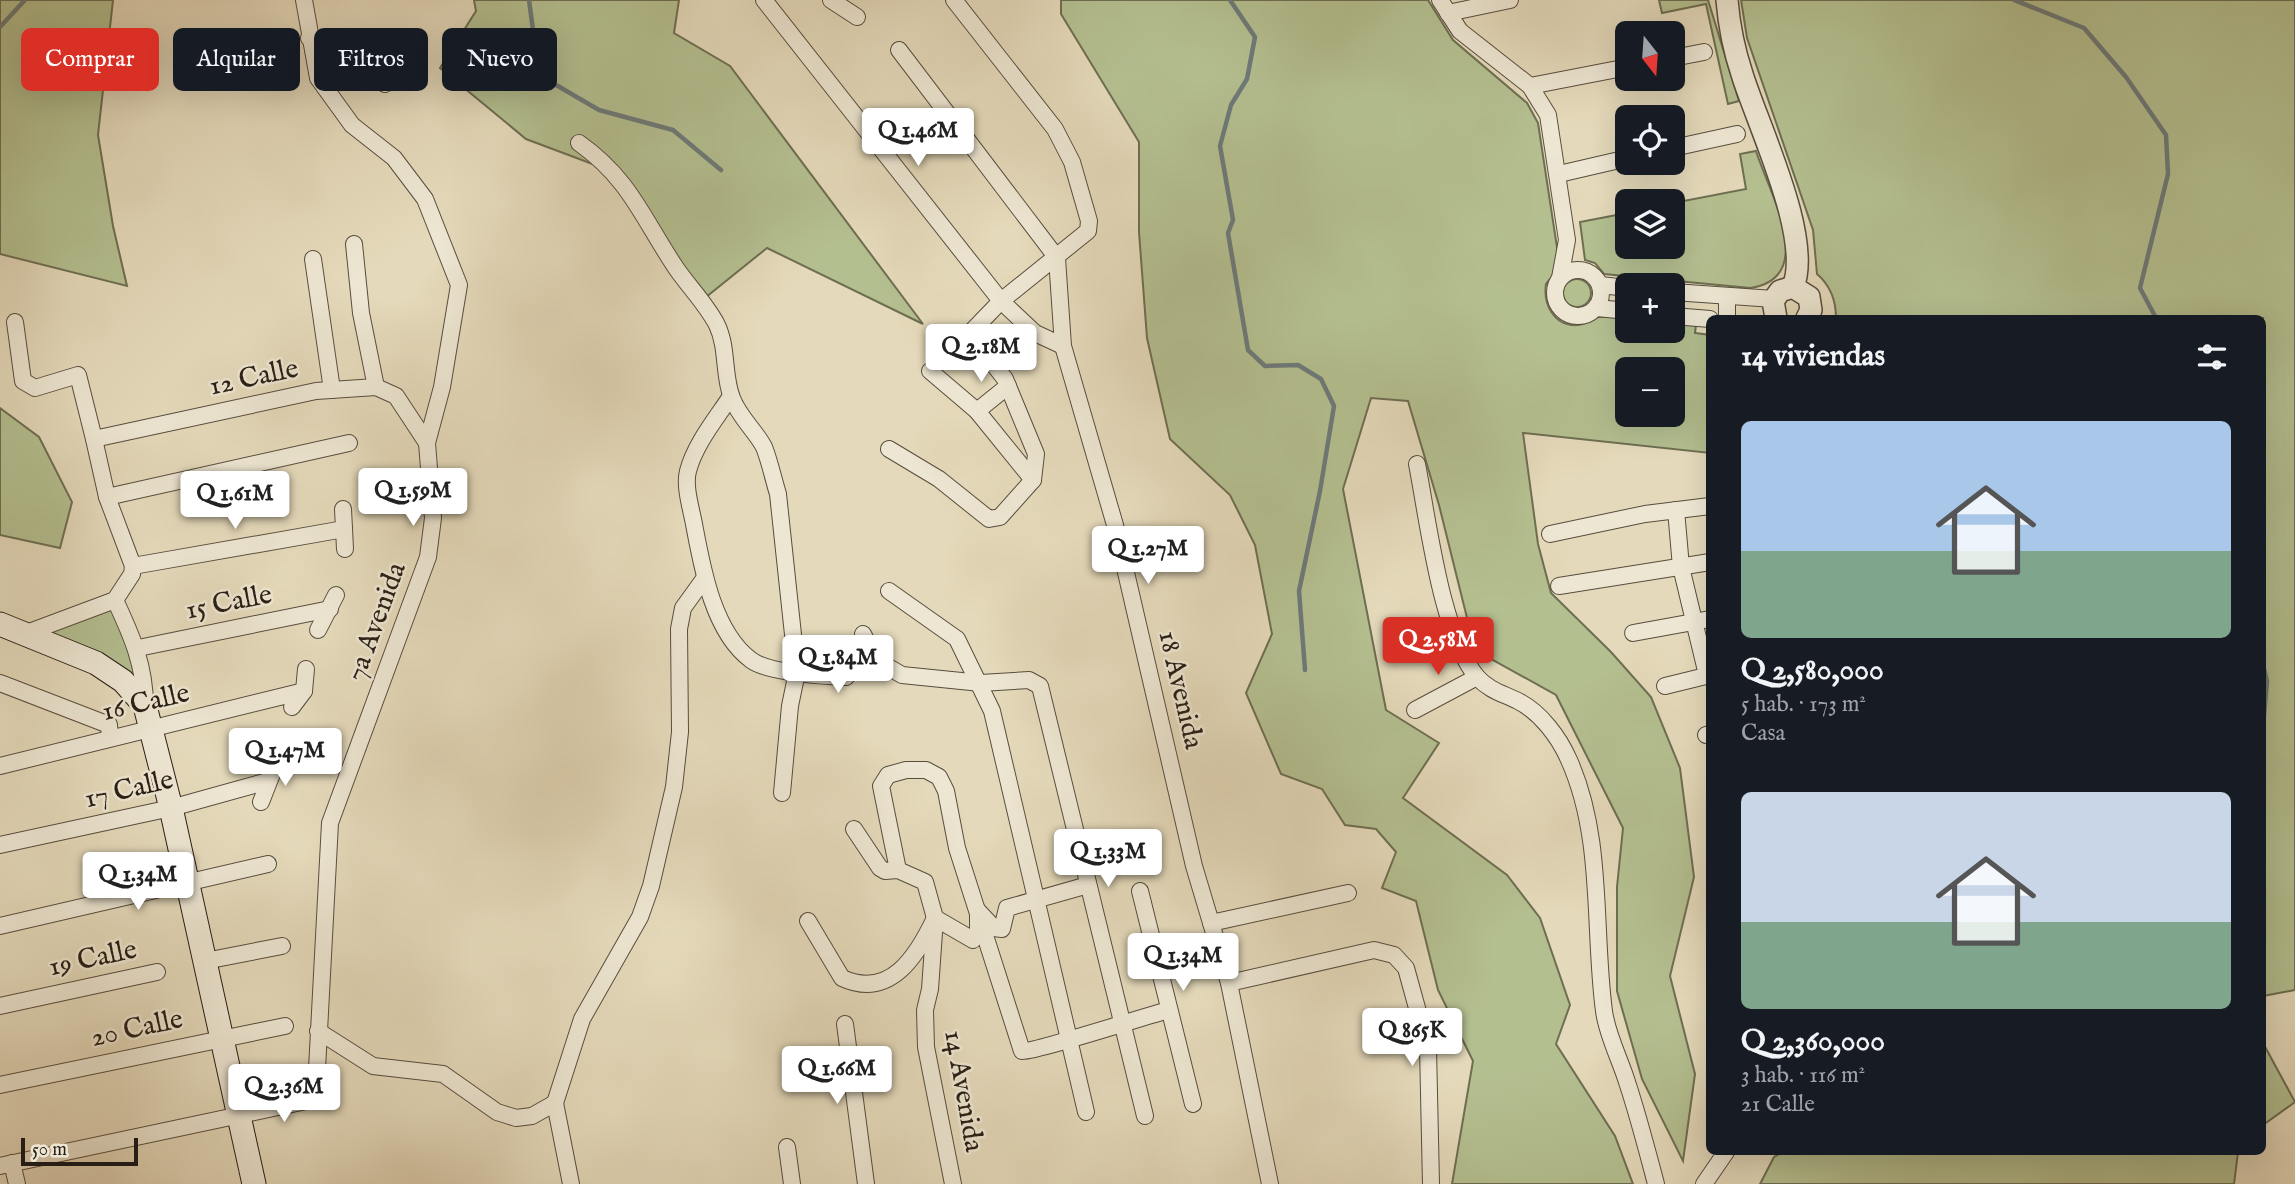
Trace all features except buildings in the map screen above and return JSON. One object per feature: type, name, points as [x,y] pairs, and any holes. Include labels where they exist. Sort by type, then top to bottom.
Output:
[{"type":"main road","points":[[0,624],[108,669],[145,706],[171,808],[254,1184]]},
{"type":"street","name":"7a Avenida","points":[[239,1115],[306,1101],[313,1096],[316,1088],[330,823],[428,557],[433,518],[427,443],[442,387],[459,285],[425,199],[394,158],[352,125],[318,78],[304,0]]},
{"type":"street","points":[[831,0],[856,17]]},
{"type":"street","points":[[889,449],[939,479],[989,519],[1000,517],[1033,480],[1036,454],[1008,386],[999,369],[974,339],[973,330],[1001,301],[1088,231],[1089,221],[1072,162],[1055,129],[954,0]]},
{"type":"street","points":[[1444,7],[1510,0]]},
{"type":"street","points":[[1727,0],[1729,27],[1741,73],[1795,236],[1799,265],[1793,287]]},
{"type":"street","points":[[767,2],[1001,301],[1035,332],[1063,346]]},
{"type":"street","points":[[1444,7],[1468,38],[1530,86],[1548,115],[1567,240],[1560,278],[1554,292],[1563,312],[1577,317],[1585,316],[1597,308],[1601,299],[1600,285],[1567,240]]},
{"type":"street","points":[[309,38],[314,41]]},
{"type":"street","points":[[899,50],[1057,258]]},
{"type":"street","points":[[1685,56],[1704,52]]},
{"type":"street","points":[[1530,86],[1615,70]]},
{"type":"street","points":[[1685,145],[1737,134]]},
{"type":"street","points":[[579,143],[600,157],[634,195],[676,267],[717,325],[728,364],[731,396],[743,420],[763,446],[778,494],[797,672],[790,706],[782,793]]},
{"type":"street","points":[[1559,174],[1615,161]]},
{"type":"street","points":[[354,244],[361,313],[376,387],[396,396],[427,443]]},
{"type":"street","name":"18 Avenida","points":[[1057,258],[1063,346],[1115,525],[1194,866],[1229,983],[1269,1184]]},
{"type":"street","points":[[313,259],[331,390]]},
{"type":"street","points":[[1560,278],[1573,271],[1588,272]]},
{"type":"street","points":[[1600,285],[1615,287]]},
{"type":"street","points":[[1685,293],[1727,298],[1775,309],[1780,291],[1793,287],[1809,297],[1811,310],[1808,315]]},
{"type":"street","points":[[1727,298],[1727,315]]},
{"type":"street","points":[[1597,308],[1615,310]]},
{"type":"street","points":[[1685,317],[1706,319]]},
{"type":"street","points":[[15,321],[23,381],[27,386],[35,388],[78,376],[107,498],[133,566],[119,594],[24,634]]},
{"type":"street","points":[[930,371],[977,411],[1033,480]]},
{"type":"street","points":[[977,411],[1008,386]]},
{"type":"street","name":"12 Calle","points":[[94,439],[331,390],[376,387]]},
{"type":"street","points":[[731,396],[693,457],[687,474],[704,579],[733,640],[752,661],[797,672],[846,677],[858,659],[876,660],[902,675],[981,683],[1029,680],[1040,686],[1145,1116]]},
{"type":"street","points":[[107,498],[349,443]]},
{"type":"street","points":[[1417,464],[1445,601],[1466,658],[1477,677],[1493,692],[1517,700],[1537,713],[1569,760],[1591,847],[1598,902],[1604,1015],[1629,1086],[1656,1184]]},
{"type":"street","points":[[1550,534],[1706,506]]},
{"type":"street","points":[[343,509],[345,549]]},
{"type":"street","points":[[1676,510],[1681,566],[1692,622],[1706,668]]},
{"type":"street","points":[[133,566],[344,530]]},
{"type":"street","points":[[1559,586],[1706,563]]},
{"type":"street","points":[[571,1184],[555,1103],[582,1019],[640,917],[651,886],[674,787],[680,732],[679,629],[683,608],[704,579]]},
{"type":"street","points":[[889,591],[957,639],[981,683],[992,711],[1071,1037],[1086,1112]]},
{"type":"street","points":[[119,594],[138,648],[146,690],[145,706]]},
{"type":"street","name":"15 Calle","points":[[138,648],[333,602],[318,631]]},
{"type":"street","points":[[1633,633],[1706,619]]},
{"type":"street","points":[[863,634],[876,660]]},
{"type":"street","points":[[292,707],[304,691],[306,669]]},
{"type":"street","points":[[1665,686],[1706,676]]},
{"type":"street","points":[[1415,710],[1477,677]]},
{"type":"street","points":[[4,687],[109,725],[110,738]]},
{"type":"street","name":"16 Calle","points":[[0,766],[304,691]]},
{"type":"street","points":[[261,802],[277,761]]},
{"type":"street","points":[[855,829],[880,868],[885,871],[898,870],[881,786],[888,775],[906,769],[926,770],[939,777],[946,791],[957,848],[1018,1046],[1030,1052],[1071,1037],[1169,1010]]},
{"type":"street","name":"17 Calle","points":[[0,845],[171,808],[268,781]]},
{"type":"street","points":[[0,926],[268,864]]},
{"type":"street","name":"14 Avenida","points":[[898,870],[925,883],[936,918],[925,1010],[926,1046],[953,1184]]},
{"type":"street","points":[[978,911],[994,928],[1002,929],[1007,908],[1088,885]]},
{"type":"street","points":[[1140,891],[1194,1104]]},
{"type":"street","points":[[1211,923],[1348,893]]},
{"type":"street","points":[[808,921],[842,978],[866,986],[888,980],[899,971],[924,941],[936,918],[973,940],[978,932],[978,911]]},
{"type":"street","points":[[205,961],[282,946]]},
{"type":"street","points":[[1229,983],[1374,950],[1394,955],[1406,968],[1429,1048],[1431,1184]]},
{"type":"street","name":"19 Calle","points":[[0,1006],[157,972]]},
{"type":"street","points":[[845,1024],[866,1184]]},
{"type":"street","name":"20 Calle","points":[[0,1085],[285,1026]]},
{"type":"street","points":[[318,1031],[373,1066],[443,1074],[497,1112],[516,1118],[532,1116],[555,1103]]},
{"type":"street","points":[[17,1184],[6,1164],[239,1115]]},
{"type":"street","points":[[788,1147],[792,1184]]},
{"type":"street","points":[[1704,1184],[1724,1155]]},
{"type":"green space","points":[[0,0],[113,0],[110,28],[21,28],[21,91],[103,91],[98,135],[113,226],[127,286],[0,254]]},
{"type":"green space","points":[[474,0],[679,0],[674,33],[730,66],[923,324],[767,248],[706,297],[614,172],[526,139],[468,91],[557,91],[557,28],[465,28],[476,11]]},
{"type":"green space","points":[[1061,0],[1428,0],[1453,40],[1527,103],[1538,123],[1560,267],[1546,284],[1546,299],[1552,313],[1570,325],[1578,325],[1602,316],[1615,317],[1615,343],[1685,343],[1685,324],[1696,325],[1695,333],[1706,334],[1706,453],[1523,433],[1538,544],[1551,593],[1611,652],[1651,697],[1680,768],[1694,877],[1670,976],[1695,1074],[1683,1161],[1642,1079],[1617,991],[1617,887],[1623,828],[1556,695],[1475,650],[1439,505],[1408,401],[1371,398],[1343,489],[1386,710],[1439,743],[1403,798],[1507,875],[1540,918],[1570,1005],[1556,1044],[1615,1136],[1633,1184],[1452,1184],[1473,1061],[1438,990],[1416,901],[1382,888],[1396,852],[1376,829],[1345,825],[1322,789],[1281,774],[1246,693],[1272,634],[1255,545],[1230,495],[1170,439],[1147,338],[1139,232],[1139,142],[1061,14]]},
{"type":"green space","points":[[1659,0],[1708,0],[1739,101],[1728,104],[1706,4],[1662,13]]},
{"type":"green space","points":[[1741,0],[2295,0],[2295,990],[2266,995],[2266,315],[1836,315],[1832,294],[1817,274],[1813,230],[1747,38]]},
{"type":"green space","points":[[1756,151],[1784,230],[1786,251],[1782,268],[1771,281],[1750,288],[1685,282],[1685,273],[1604,274],[1595,263],[1585,260],[1580,222],[1615,215],[1615,259],[1685,259],[1685,201],[1746,189],[1740,154]]},
{"type":"green space","points":[[1577,279],[1587,283],[1591,293],[1587,303],[1577,307],[1567,303],[1563,293],[1567,283]]},
{"type":"green space","points":[[0,408],[39,437],[72,502],[60,548],[0,535]]},
{"type":"green space","points":[[115,600],[145,686],[27,636]]},
{"type":"green space","points":[[2266,1049],[2295,1102],[2266,1123]]},
{"type":"green space","points":[[2238,1155],[2234,1184],[1760,1184],[1774,1157]]},
{"type":"waterway","points":[[0,27],[25,0]]},
{"type":"waterway","points":[[529,0],[539,75],[599,110],[673,130],[721,170]]},
{"type":"waterway","points":[[1230,0],[1255,37],[1247,79],[1231,105],[1220,146],[1233,220],[1228,233],[1248,350],[1265,366],[1298,365],[1321,379],[1334,406],[1299,591],[1305,670]]},
{"type":"waterway","points":[[2014,0],[2084,28],[2126,77],[2166,135],[2168,174],[2140,288],[2154,315]]},
{"type":"waterway","points":[[2266,677],[2266,692]]}]
